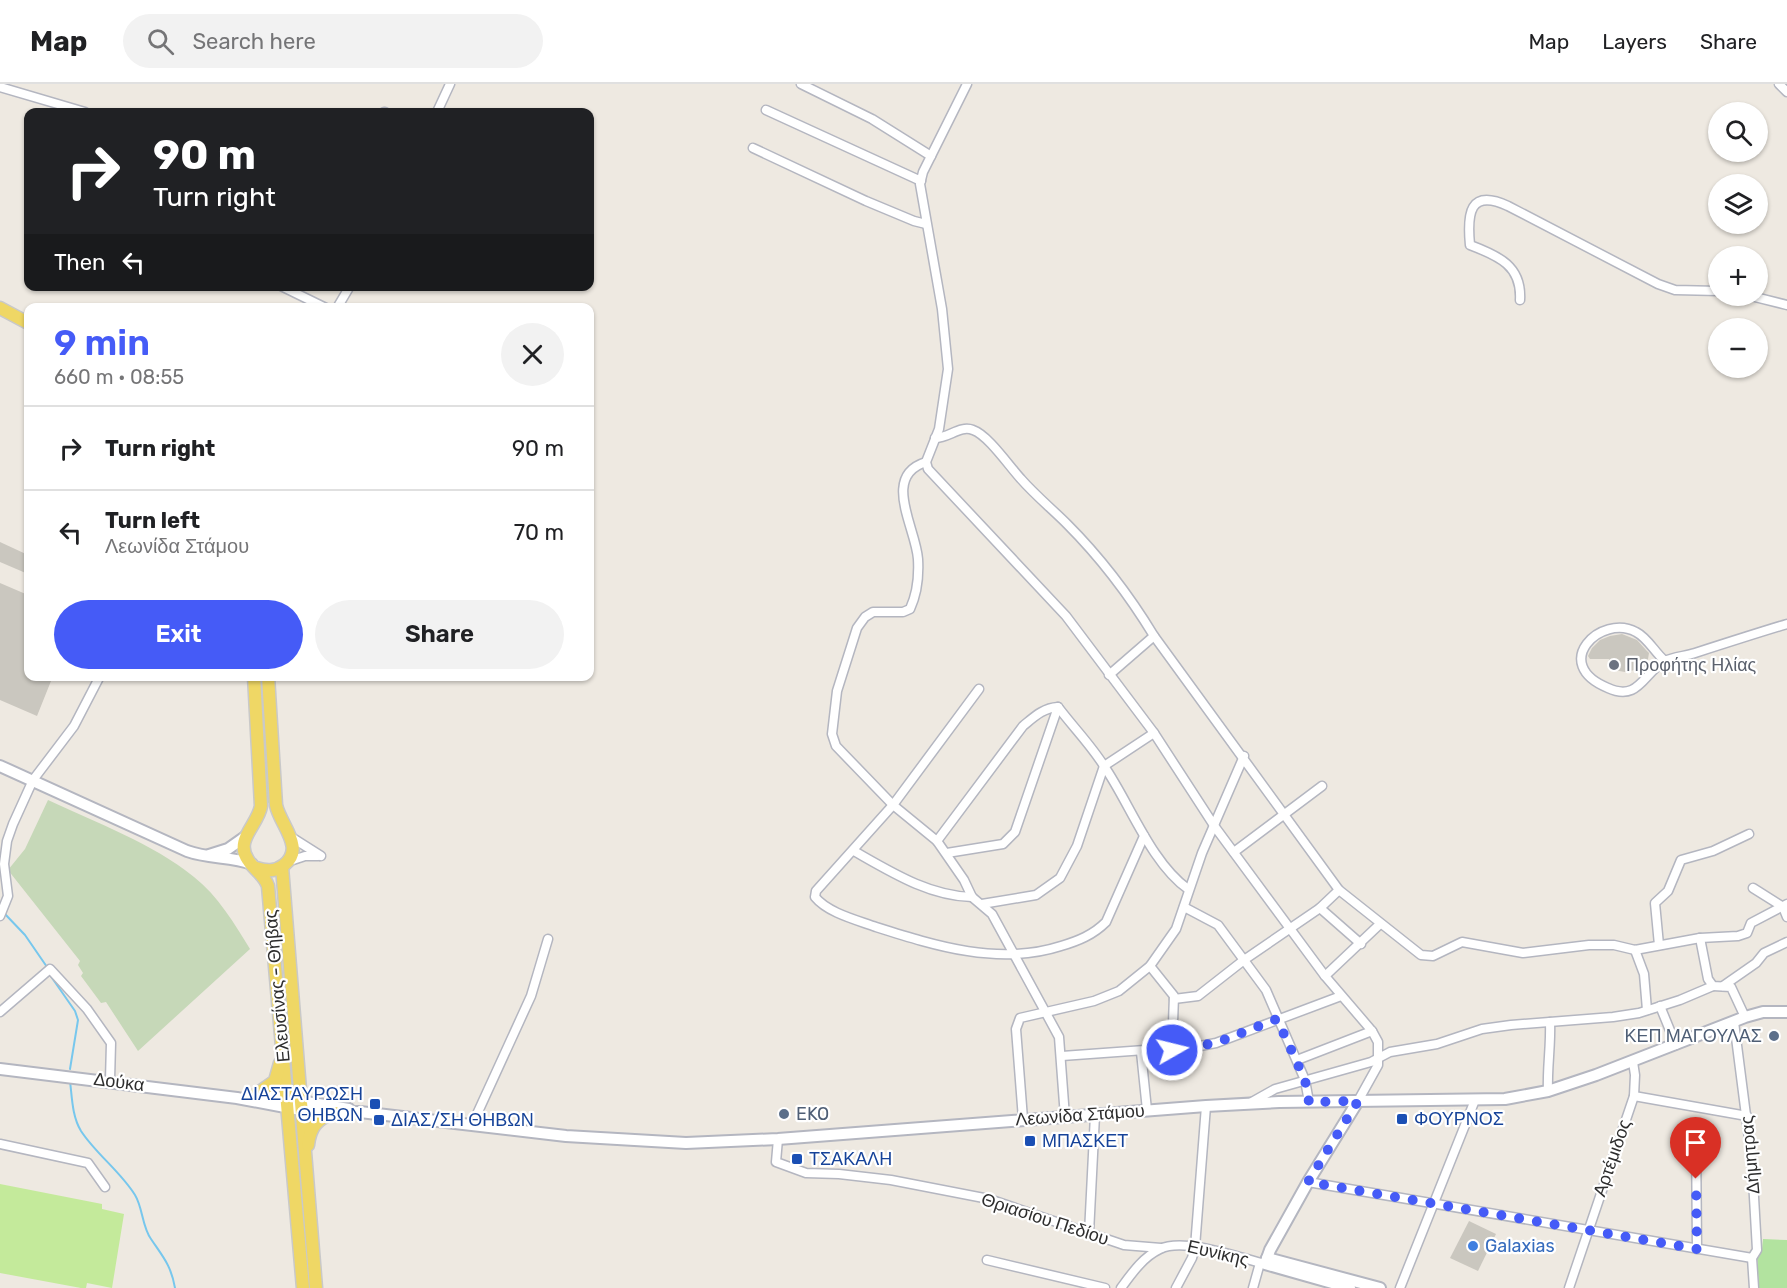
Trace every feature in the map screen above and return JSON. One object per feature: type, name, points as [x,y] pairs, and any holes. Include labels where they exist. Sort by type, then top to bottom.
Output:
[{"type":"main road","points":[[0,308],[24,321]]},
{"type":"main road","points":[[203,856],[228,849],[245,837],[260,814],[254,681]]},
{"type":"main road","name":"Ελευσίνας - Θήβας","points":[[268,681],[276,805],[293,850],[284,864],[300,1105],[316,1288]]},
{"type":"main road","points":[[0,766],[179,848],[203,856],[237,859],[269,871],[284,864]]},
{"type":"main road","points":[[254,826],[269,821],[287,832]]},
{"type":"main road","name":"Ελευσίνας - Θήβας","points":[[245,837],[244,849],[268,886],[303,1288]]},
{"type":"main road","name":"Λεωνίδα Στάμου","points":[[300,1105],[335,1113],[360,1112],[566,1136],[686,1143],[778,1139],[1206,1106],[1505,1099],[1548,1091],[1633,1062],[1745,1017],[1763,1012],[1787,1012]]},
{"type":"main road","points":[[254,1096],[272,1084],[277,1076],[282,1043]]},
{"type":"main road","name":"Δούκα","points":[[0,1069],[110,1080],[300,1105]]},
{"type":"main road","name":"Δούκα","points":[[237,1098],[254,1096],[287,1103]]},
{"type":"main road","points":[[1264,1262],[1308,1182],[1358,1101]]},
{"type":"main road","name":"Λεωνίδα Στάμου","points":[[300,1105],[341,1106],[360,1112]]},
{"type":"main road","points":[[306,1167],[313,1127],[320,1119],[335,1113]]},
{"type":"main road","points":[[1264,1262],[1350,1288]]},
{"type":"main road","points":[[1264,1262],[1380,1288]]},
{"type":"street","points":[[439,108],[450,84]]},
{"type":"street","points":[[801,84],[872,119],[931,156]]},
{"type":"street","points":[[967,84],[921,181],[926,224],[942,309],[948,369],[943,410],[926,462],[934,478],[1066,616],[1154,733],[1215,827],[1325,976],[1372,1031],[1378,1042],[1378,1065],[1358,1101]]},
{"type":"street","points":[[1779,84],[1787,92]]},
{"type":"street","points":[[0,87],[71,108]]},
{"type":"street","points":[[766,110],[921,181]]},
{"type":"street","points":[[753,148],[866,201],[926,224]]},
{"type":"street","points":[[1520,300],[1521,286],[1516,272],[1495,256],[1470,245],[1468,225],[1470,215],[1479,201],[1498,201],[1658,285],[1687,292],[1708,291]]},
{"type":"street","points":[[291,291],[316,303]]},
{"type":"street","points":[[1768,300],[1787,305]]},
{"type":"street","points":[[935,438],[944,438],[962,428],[970,428],[987,438],[998,454],[1097,556],[1131,597],[1154,636],[1244,756],[1339,890],[1380,924],[1426,957],[1462,942],[1523,953],[1589,945],[1614,945],[1635,950],[1700,938],[1738,936],[1747,933],[1751,922],[1785,906]]},
{"type":"street","points":[[926,462],[910,470],[904,480],[902,494],[918,558],[914,601],[910,609],[903,612],[873,612],[865,617],[857,628],[837,691],[832,734],[836,746],[893,805],[937,841],[947,853],[972,897],[992,914],[1012,955],[1059,1037],[1065,1118]]},
{"type":"street","points":[[1665,661],[1637,632],[1613,628],[1593,637],[1581,660],[1582,670],[1593,681],[1621,692],[1636,688],[1665,661],[1787,624]]},
{"type":"street","points":[[1109,675],[1154,636]]},
{"type":"street","points":[[0,916],[8,896],[4,873],[7,841],[33,780],[74,726],[97,681]]},
{"type":"street","points":[[980,689],[893,805],[816,891],[814,897],[821,905],[861,922],[920,941],[980,954],[1012,955],[1052,949],[1081,940],[1098,930],[1112,913],[1144,836]]},
{"type":"street","points":[[937,841],[1023,726],[1038,713],[1058,707]]},
{"type":"street","points":[[1058,707],[1104,766],[1144,836],[1179,883],[1188,889]]},
{"type":"street","points":[[947,853],[1004,844],[1010,840],[1015,832],[1058,707]]},
{"type":"street","points":[[982,904],[1036,895],[1060,878],[1077,846],[1104,766],[1154,733]]},
{"type":"street","points":[[1023,1119],[1017,1022],[1023,1016],[1094,1001],[1119,991],[1150,966],[1176,929],[1188,889],[1244,756]]},
{"type":"street","points":[[1234,852],[1322,786]]},
{"type":"street","points":[[284,864],[305,856],[321,856],[287,832]]},
{"type":"street","points":[[1659,945],[1654,903],[1668,891],[1681,860],[1713,850],[1749,834]]},
{"type":"street","points":[[854,851],[895,874],[927,888],[956,897],[972,897]]},
{"type":"street","points":[[1754,888],[1785,906],[1787,917]]},
{"type":"street","points":[[1174,999],[1198,996],[1244,960],[1320,908],[1339,890]]},
{"type":"street","points":[[1184,907],[1218,926],[1266,990],[1305,1080],[1309,1102]]},
{"type":"street","points":[[1320,908],[1361,944]]},
{"type":"street","points":[[1325,976],[1380,924]]},
{"type":"street","points":[[1700,938],[1708,979],[1713,986]]},
{"type":"street","points":[[472,1125],[531,996],[548,939]]},
{"type":"street","points":[[1723,986],[1756,963],[1764,953],[1787,942]]},
{"type":"street","points":[[1635,950],[1644,974],[1647,1010]]},
{"type":"street","points":[[1150,966],[1172,991],[1174,999],[1172,1050]]},
{"type":"street","points":[[0,1012],[50,969],[87,1009],[111,1043],[110,1080]]},
{"type":"street","points":[[1248,1104],[1275,1089],[1371,1062],[1401,1049],[1437,1044],[1482,1029],[1613,1017],[1660,1006],[1713,986],[1731,987],[1745,1017]]},
{"type":"street","points":[[1062,1056],[1172,1050],[1216,1043],[1341,996]]},
{"type":"street","points":[[1660,1006],[1676,1046]]},
{"type":"street","points":[[1548,1091],[1547,1067],[1551,1050],[1550,1022]]},
{"type":"street","name":"Δήμητρας","points":[[1734,1022],[1747,1116],[1756,1250],[1752,1258],[1754,1288]]},
{"type":"street","points":[[1297,1060],[1372,1031]]},
{"type":"street","points":[[1141,1052],[1147,1110]]},
{"type":"street","name":"Αρτέμιδος","points":[[1569,1288],[1587,1229],[1634,1096],[1633,1062]]},
{"type":"street","points":[[1634,1096],[1747,1116]]},
{"type":"street","points":[[1400,1288],[1475,1100]]},
{"type":"street","points":[[1176,1288],[1192,1258],[1195,1247],[1206,1106]]},
{"type":"street","points":[[1089,1233],[1095,1115]]},
{"type":"street","points":[[1696,1133],[1697,1249]]},
{"type":"street","name":"Θριασίου Πεδίου","points":[[778,1139],[776,1162],[795,1170],[811,1174],[839,1174],[883,1179],[989,1199],[1124,1245],[1161,1248]]},
{"type":"street","points":[[0,1144],[88,1162],[105,1186]]},
{"type":"street","points":[[1308,1182],[1752,1258]]},
{"type":"street","name":"Ευνίκης","points":[[1121,1288],[1139,1264],[1161,1248],[1178,1244],[1264,1262]]},
{"type":"street","points":[[987,1260],[1105,1288]]},
{"type":"street","points":[[1253,1288],[1264,1262]]},
{"type":"green space","points":[[258,681],[264,681],[271,803],[266,803]]},
{"type":"green space","points":[[48,800],[124,834],[178,865],[211,893],[250,949],[138,1051],[106,1002],[101,1003],[81,976],[83,973],[78,965],[80,961],[8,870],[25,849]]},
{"type":"green space","points":[[0,1184],[102,1204],[102,1209],[124,1214],[112,1288],[87,1283],[86,1288],[81,1288],[0,1273]]},
{"type":"green space","points":[[1763,1239],[1787,1240],[1787,1288],[1759,1288],[1757,1256],[1762,1249]]},
{"type":"building","points":[[0,542],[24,553],[24,572],[0,562]]},
{"type":"building","points":[[0,583],[24,593],[24,681],[51,681],[37,716],[0,700]]},
{"type":"building","points":[[1622,634],[1637,640],[1649,653],[1647,665],[1625,672],[1608,669],[1609,659],[1590,659],[1588,656],[1592,648],[1600,640]]},
{"type":"building","name":"Galaxias","points":[[1469,1221],[1496,1234],[1478,1271],[1450,1258]]},
{"type":"waterway","points":[[4,913],[25,935],[47,967]]},
{"type":"waterway","points":[[50,975],[75,1011],[78,1020],[70,1069]]},
{"type":"waterway","points":[[70,1081],[73,1106],[81,1131],[135,1195],[148,1234],[169,1267],[175,1288]]},
{"type":"place","name":"Προφήτης Ηλίας","points":[[1614,665]]},
{"type":"place","name":"ΚΕΠ ΜΑΓΟΥΛΑΣ","points":[[1774,1036]]},
{"type":"place","name":"ΔΙΑΣΤΑΥΡΩΣΗ ΘΗΒΩΝ","points":[[375,1104]]},
{"type":"place","name":"EKO","points":[[784,1114]]},
{"type":"place","name":"ΦΟΥΡΝΟΣ","points":[[1402,1119]]},
{"type":"place","name":"ΔΙΑΣ/ΣΗ ΘΗΒΩΝ","points":[[379,1120]]},
{"type":"place","name":"ΜΠΑΣΚΕΤ","points":[[1030,1141]]},
{"type":"place","name":"ΤΣΑΚΑΛΗ","points":[[797,1159]]},
{"type":"place","name":"Galaxias","points":[[1473,1246]]},
{"type":"route","points":[[1172,1050],[1216,1043],[1277,1019],[1305,1080],[1309,1102],[1358,1101],[1308,1182],[1697,1249],[1696,1179]]}]
